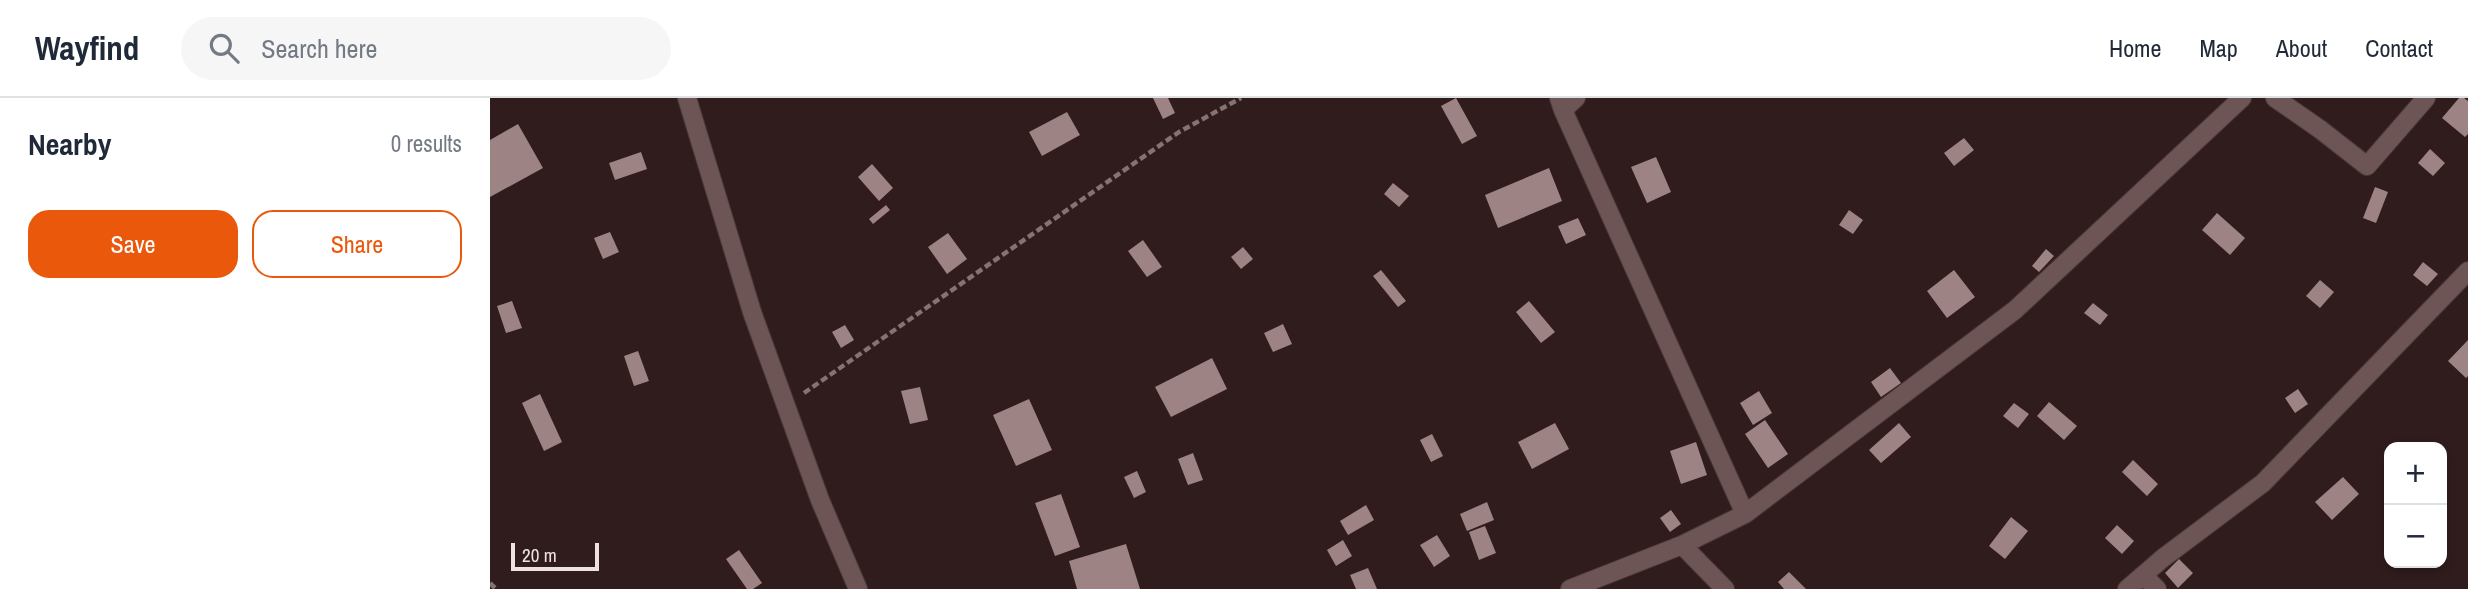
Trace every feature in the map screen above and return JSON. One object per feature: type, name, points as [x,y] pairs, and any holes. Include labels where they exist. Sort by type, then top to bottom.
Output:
[{"type":"street","points":[[687,98],[752,312],[820,500],[859,589]]},
{"type":"street","points":[[1570,589],[1682,545],[1745,514],[2015,310],[2242,98]]},
{"type":"street","points":[[2275,98],[2367,166],[2426,98]]},
{"type":"street","points":[[1566,102],[1745,514]]},
{"type":"street","points":[[2127,589],[2263,483],[2468,271]]},
{"type":"street","points":[[1682,545],[1726,589]]},
{"type":"street","points":[[2143,575],[2157,589]]},
{"type":"path","points":[[785,406],[1179,132],[1241,98]]},
{"type":"path","points":[[490,583],[496,589]]},
{"type":"building","points":[[1153,98],[1168,98],[1175,113],[1163,119]]},
{"type":"building","points":[[1456,98],[1477,136],[1462,144],[1441,106]]},
{"type":"building","points":[[2459,98],[2468,101],[2468,134],[2465,137],[2442,118]]},
{"type":"building","points":[[1067,112],[1080,135],[1042,156],[1029,132]]},
{"type":"building","points":[[518,124],[543,168],[490,197],[490,140]]},
{"type":"building","points":[[1964,138],[1974,150],[1954,166],[1944,153]]},
{"type":"building","points":[[2430,149],[2445,163],[2433,176],[2418,163]]},
{"type":"building","points":[[641,152],[647,169],[615,180],[609,163]]},
{"type":"building","points":[[1656,157],[1671,192],[1647,203],[1631,167]]},
{"type":"building","points":[[872,164],[893,188],[879,201],[858,177]]},
{"type":"building","points":[[1549,168],[1562,201],[1498,228],[1485,195]]},
{"type":"building","points":[[1393,183],[1409,196],[1399,207],[1384,194]]},
{"type":"building","points":[[2375,187],[2388,192],[2376,223],[2363,218]]},
{"type":"building","points":[[886,205],[890,210],[873,224],[869,219]]},
{"type":"building","points":[[1849,210],[1863,220],[1853,234],[1839,225]]},
{"type":"building","points":[[2217,213],[2245,238],[2230,255],[2202,230]]},
{"type":"building","points":[[1578,218],[1586,235],[1566,244],[1558,226]]},
{"type":"building","points":[[610,232],[619,252],[603,259],[594,238]]},
{"type":"building","points":[[948,233],[967,259],[947,274],[928,247]]},
{"type":"building","points":[[1143,240],[1162,267],[1147,277],[1128,251]]},
{"type":"building","points":[[1243,247],[1253,259],[1241,269],[1231,257]]},
{"type":"building","points":[[2046,249],[2054,256],[2039,272],[2032,266]]},
{"type":"building","points":[[2423,262],[2438,274],[2427,286],[2413,275]]},
{"type":"building","points":[[1381,270],[1406,301],[1398,307],[1373,276]]},
{"type":"building","points":[[1954,270],[1975,297],[1947,318],[1927,291]]},
{"type":"building","points":[[2320,280],[2334,292],[2320,308],[2306,296]]},
{"type":"building","points":[[512,301],[522,328],[506,333],[497,306]]},
{"type":"building","points":[[1529,301],[1555,332],[1541,343],[1516,312]]},
{"type":"building","points":[[2093,303],[2108,315],[2100,325],[2084,313]]},
{"type":"building","points":[[1283,324],[1292,344],[1273,352],[1264,333]]},
{"type":"building","points":[[845,325],[854,340],[841,348],[832,332]]},
{"type":"building","points":[[2468,340],[2468,376],[2466,378],[2448,361]]},
{"type":"building","points":[[638,351],[649,381],[634,386],[624,356]]},
{"type":"building","points":[[1212,358],[1227,389],[1171,417],[1155,387]]},
{"type":"building","points":[[1890,368],[1901,383],[1881,397],[1871,382]]},
{"type":"building","points":[[920,387],[928,420],[910,424],[901,391]]},
{"type":"building","points":[[2298,389],[2308,404],[2295,413],[2285,398]]},
{"type":"building","points":[[1759,391],[1772,413],[1753,425],[1740,403]]},
{"type":"building","points":[[540,394],[562,442],[544,451],[522,403]]},
{"type":"building","points":[[1029,399],[1052,450],[1016,466],[993,415]]},
{"type":"building","points":[[2049,402],[2077,426],[2064,440],[2037,416]]},
{"type":"building","points":[[2014,403],[2029,414],[2018,428],[2003,416]]},
{"type":"building","points":[[1765,420],[1788,454],[1768,468],[1745,434]]},
{"type":"building","points":[[1555,423],[1569,449],[1532,469],[1518,442]]},
{"type":"building","points":[[1899,423],[1911,437],[1881,463],[1869,450]]},
{"type":"building","points":[[1432,434],[1443,456],[1431,462],[1420,440]]},
{"type":"building","points":[[1696,442],[1707,475],[1681,484],[1670,451]]},
{"type":"building","points":[[1193,453],[1203,480],[1188,485],[1178,459]]},
{"type":"building","points":[[2133,460],[2158,484],[2147,496],[2122,472]]},
{"type":"building","points":[[1137,471],[1146,492],[1134,498],[1124,477]]},
{"type":"building","points":[[2343,477],[2359,494],[2332,520],[2315,502]]},
{"type":"building","points":[[1061,494],[1080,547],[1055,556],[1035,503]]},
{"type":"building","points":[[1487,502],[1494,520],[1467,531],[1460,514]]},
{"type":"building","points":[[1366,505],[1374,520],[1348,535],[1340,521]]},
{"type":"building","points":[[1671,510],[1681,524],[1670,532],[1660,518]]},
{"type":"building","points":[[2011,517],[2028,531],[2005,559],[1989,546]]},
{"type":"building","points":[[2117,525],[2134,541],[2122,554],[2105,538]]},
{"type":"building","points":[[1485,526],[1496,553],[1479,560],[1469,532]]},
{"type":"building","points":[[1437,535],[1450,556],[1434,567],[1420,545]]},
{"type":"building","points":[[1343,540],[1352,556],[1336,566],[1327,550]]},
{"type":"building","points":[[1126,544],[1140,589],[1077,589],[1069,561]]},
{"type":"building","points":[[739,550],[762,583],[753,589],[747,589],[726,559]]},
{"type":"building","points":[[2179,559],[2193,573],[2178,588],[2165,573]]},
{"type":"building","points":[[1368,568],[1377,589],[1356,589],[1350,575]]},
{"type":"building","points":[[1789,572],[1806,589],[1784,589],[1778,582]]}]
